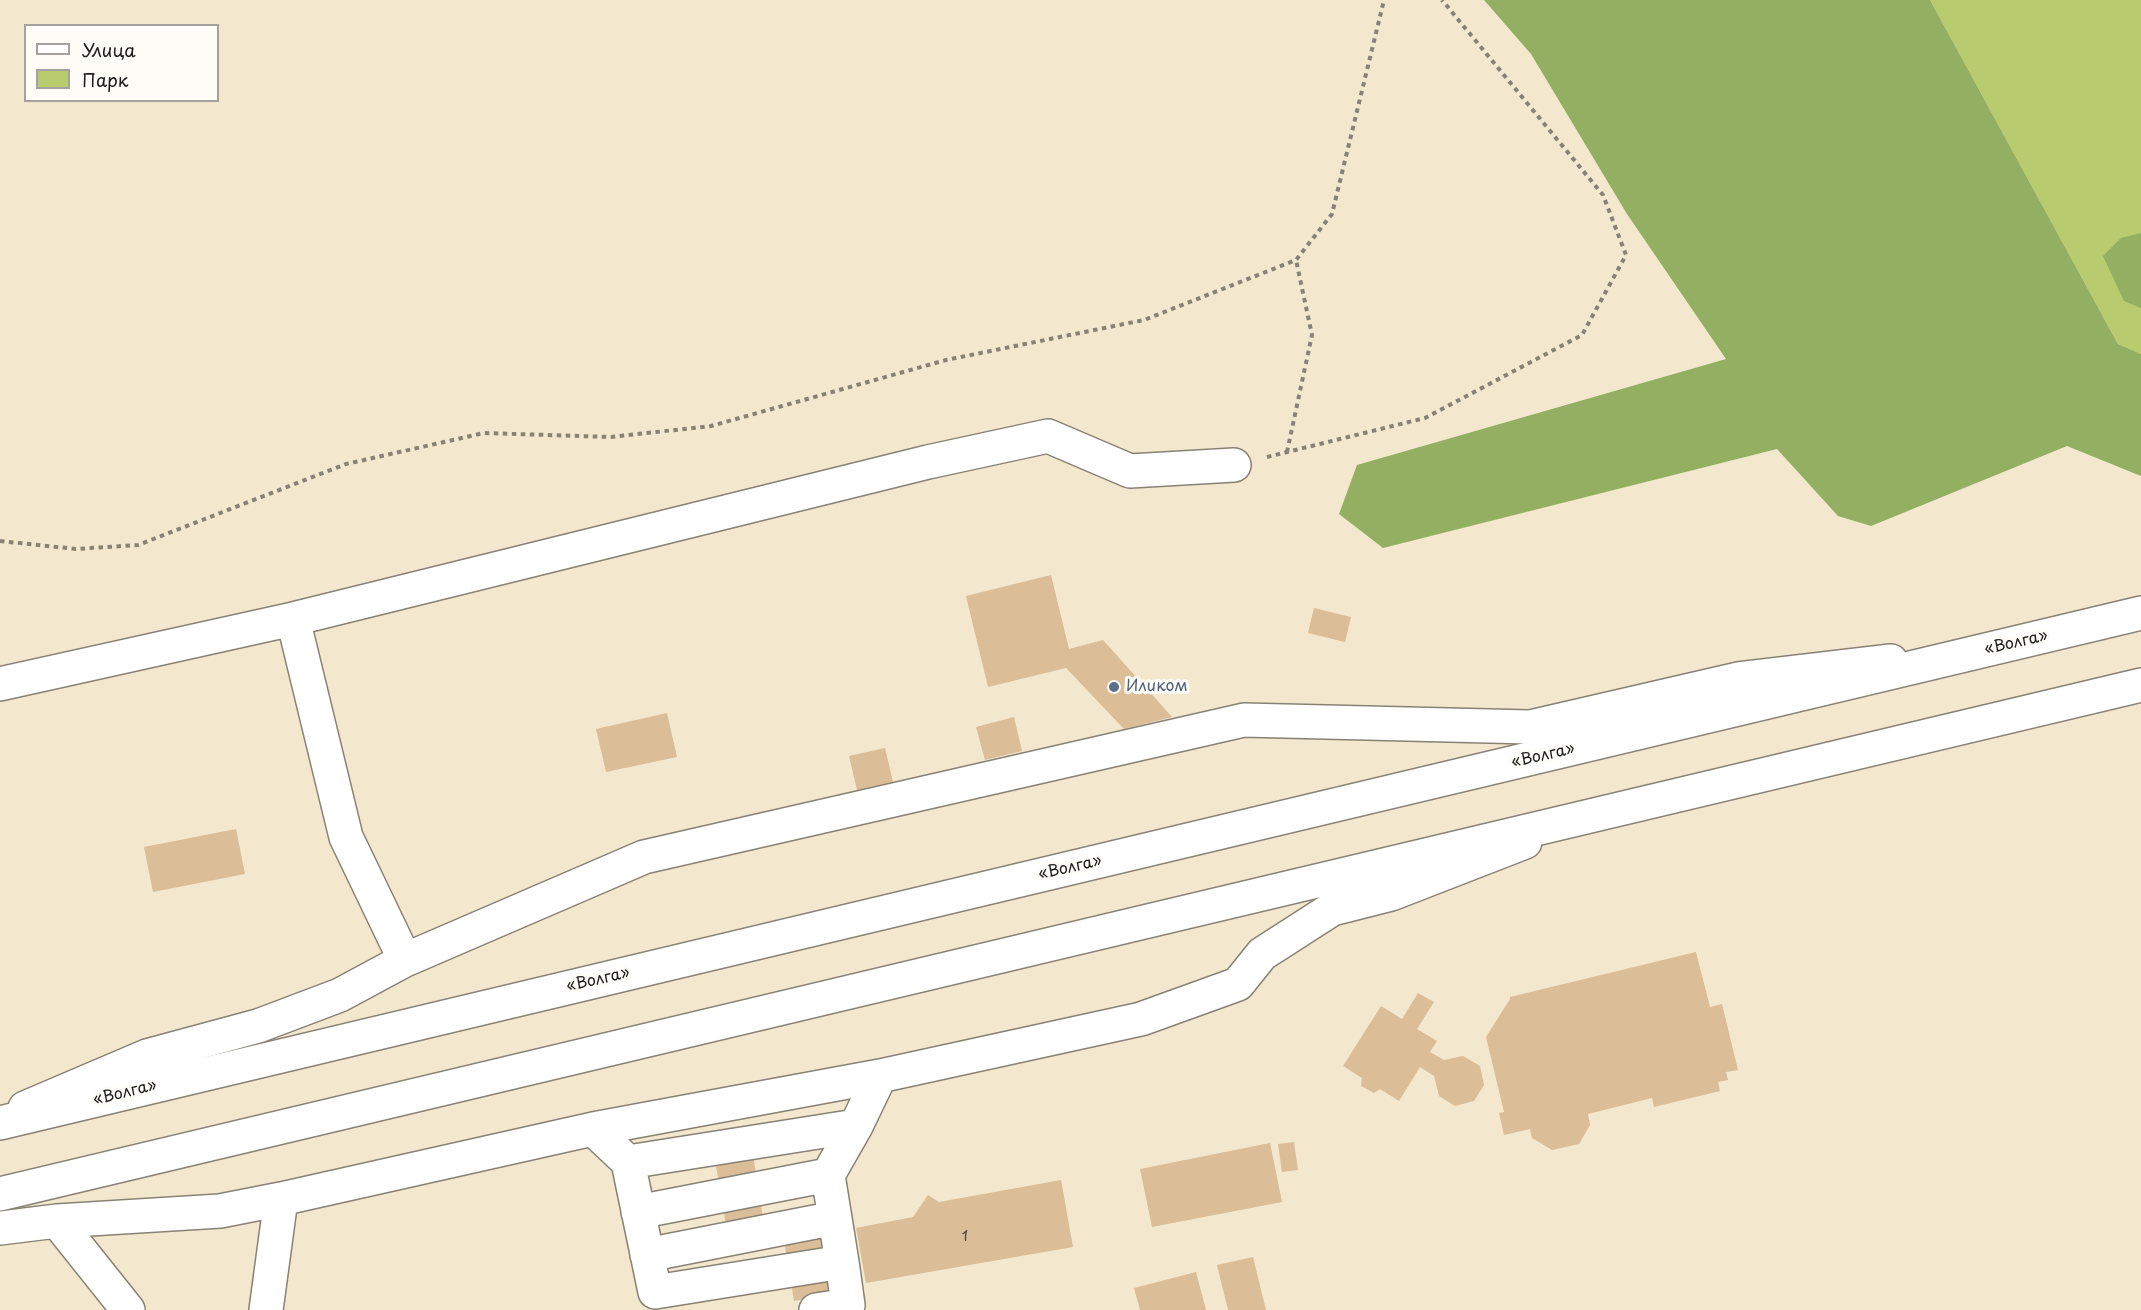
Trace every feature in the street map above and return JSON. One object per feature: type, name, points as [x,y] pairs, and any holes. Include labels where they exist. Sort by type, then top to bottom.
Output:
[{"type":"main road","points":[[0,684],[293,619],[928,462],[1048,436],[1130,471],[1234,465]]},
{"type":"main road","name":"«Волга»","points":[[0,1121],[2141,613]]},
{"type":"main road","points":[[293,619],[346,837],[405,960]]},
{"type":"main road","points":[[0,1121],[147,1056],[258,1026],[340,995],[405,960],[644,857],[1244,720],[1530,727],[1738,680],[1997,648]]},
{"type":"main road","points":[[0,1194],[2141,685]]},
{"type":"main road","points":[[0,1228],[57,1221],[220,1210],[281,1199],[593,1129],[880,1076],[1141,1018],[1238,984],[1262,954],[1332,909],[1391,894],[1609,810]]},
{"type":"main road","points":[[816,1310],[848,1305],[828,1175],[856,1126],[880,1076]]},
{"type":"main road","points":[[628,1162],[856,1126]]},
{"type":"main road","points":[[593,1129],[628,1162],[657,1301],[842,1262]]},
{"type":"main road","points":[[638,1212],[828,1175]]},
{"type":"main road","points":[[266,1310],[281,1199]]},
{"type":"main road","points":[[648,1255],[835,1218]]},
{"type":"main road","points":[[57,1221],[128,1310]]},
{"type":"path","points":[[0,541],[76,549],[138,545],[346,464],[484,432],[611,437],[711,426],[946,360],[1144,320],[1296,260],[1332,214],[1384,0]]},
{"type":"path","points":[[1234,465],[1425,418],[1582,336],[1626,255],[1603,195],[1442,0]]},
{"type":"path","points":[[1287,452],[1312,335],[1296,260]]},
{"type":"green space","points":[[1484,0],[1930,0],[2118,344],[2141,354],[2141,476],[2067,446],[1871,526],[1838,516],[1777,449],[1383,548],[1339,514],[1357,465],[1726,359],[1627,214],[1531,54]]},
{"type":"green space","points":[[1930,0],[2141,0],[2141,354],[2118,344]]},
{"type":"green space","points":[[2141,233],[2141,308],[2124,301],[2103,256],[2121,238]]},
{"type":"building","points":[[1051,575],[1069,649],[1103,640],[1172,717],[1124,729],[1066,668],[988,687],[966,596]]},
{"type":"building","points":[[1314,608],[1351,617],[1345,642],[1308,633]]},
{"type":"building","points":[[667,713],[677,757],[606,772],[596,729]]},
{"type":"building","points":[[1014,717],[1022,751],[985,760],[976,727]]},
{"type":"building","points":[[885,748],[893,782],[857,790],[849,756]]},
{"type":"building","points":[[236,829],[245,874],[153,892],[144,847]]},
{"type":"building","points":[[1696,952],[1710,1007],[1722,1004],[1738,1070],[1726,1072],[1728,1080],[1718,1082],[1720,1091],[1654,1107],[1652,1098],[1588,1114],[1590,1125],[1579,1144],[1552,1150],[1532,1138],[1530,1129],[1504,1135],[1499,1113],[1504,1112],[1486,1037],[1510,997]]},
{"type":"building","points":[[1418,993],[1434,1002],[1417,1029],[1437,1041],[1430,1052],[1444,1060],[1463,1056],[1480,1066],[1484,1085],[1474,1101],[1455,1106],[1439,1096],[1434,1076],[1420,1067],[1399,1101],[1380,1089],[1374,1093],[1361,1086],[1362,1078],[1343,1066],[1381,1006],[1402,1019]]},
{"type":"building","points":[[1294,1142],[1298,1170],[1282,1172],[1278,1144]]},
{"type":"building","points":[[1270,1143],[1282,1202],[1152,1227],[1140,1169]]},
{"type":"building","points":[[752,1148],[766,1237],[729,1243],[714,1154]]},
{"type":"building","points":[[1061,1180],[1073,1247],[866,1283],[856,1228],[913,1217],[928,1195],[939,1202]]},
{"type":"building","points":[[821,1222],[831,1295],[794,1301],[782,1228]]},
{"type":"building","points":[[1253,1257],[1266,1310],[1228,1310],[1217,1265]]},
{"type":"building","points":[[1196,1272],[1206,1310],[1140,1310],[1134,1288]]},
{"type":"place","name":"Иликом","points":[[1114,687]]}]
